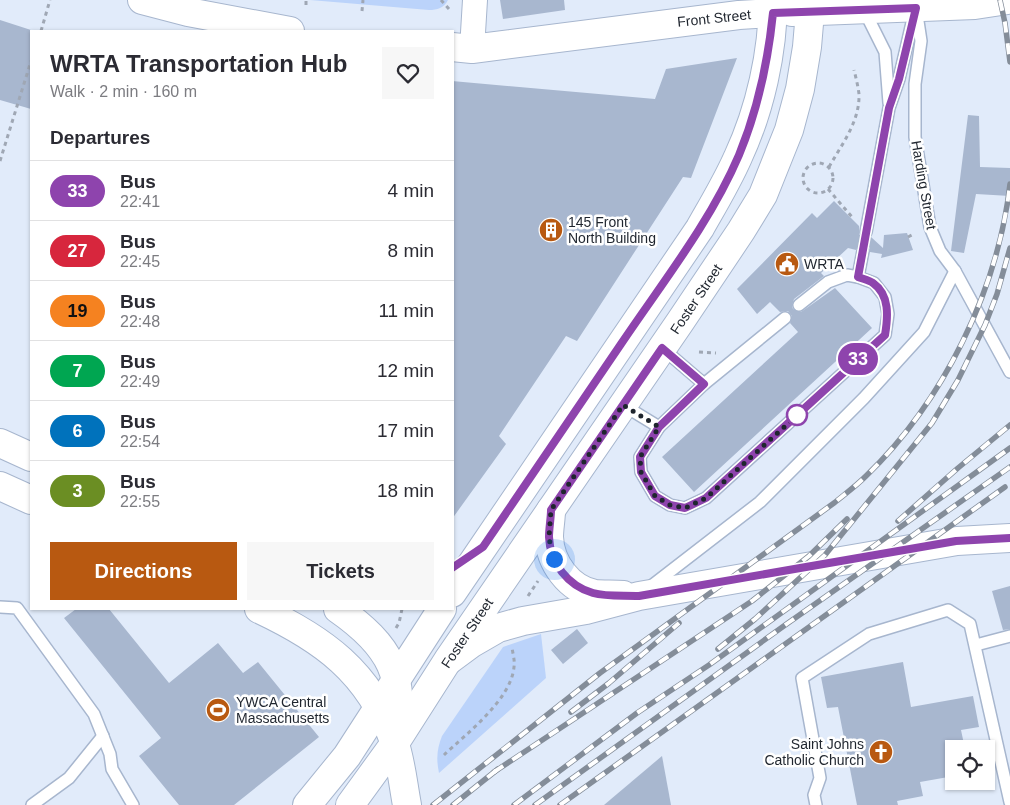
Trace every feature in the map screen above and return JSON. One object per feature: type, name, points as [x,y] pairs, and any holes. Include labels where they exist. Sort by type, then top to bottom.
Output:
[{"type":"main road","points":[[142,0],[188,12],[285,30]]},
{"type":"main road","name":"Front Street","points":[[462,48],[739,15],[773,6],[811,6],[864,10],[976,4],[1008,0]]},
{"type":"main road","points":[[454,590],[700,228],[720,192],[739,156],[759,98],[769,51],[773,6]]},
{"type":"main road","name":"Foster Street","points":[[350,805],[395,743],[448,660],[662,348],[763,195],[789,130],[800,89],[811,6]]},
{"type":"main road","points":[[0,443],[30,457]]},
{"type":"main road","points":[[0,486],[30,500]]},
{"type":"main road","points":[[551,510],[549,537],[552,555],[562,573],[575,586],[595,594],[639,596]]},
{"type":"main road","points":[[448,660],[498,628],[523,621],[586,610],[639,596],[956,541],[1010,538]]},
{"type":"main road","points":[[454,567],[483,547]]},
{"type":"main road","points":[[261,610],[310,636],[337,656],[361,680],[379,704],[395,743],[406,805]]},
{"type":"main road","points":[[339,610],[352,619],[382,649],[397,677],[400,696],[400,718],[395,743]]},
{"type":"main road","points":[[307,805],[347,756],[441,610]]},
{"type":"street","points":[[462,48],[475,0]]},
{"type":"lane","points":[[866,232],[889,108],[899,79],[916,8]]},
{"type":"lane","name":"Harding Street","points":[[916,8],[921,41],[915,84],[914,137],[930,227],[940,251],[955,271],[1010,372]]},
{"type":"lane","points":[[864,10],[885,52],[889,108]]},
{"type":"lane","points":[[858,277],[863,251]]},
{"type":"lane","points":[[639,596],[760,502],[864,398],[924,332],[955,271]]},
{"type":"lane","points":[[785,318],[704,384],[659,427],[640,457],[641,472],[655,496],[670,505],[685,508],[706,498],[885,335],[888,314],[885,297],[874,283],[858,277],[847,275],[828,282],[799,305]]},
{"type":"lane","points":[[662,348],[704,384]]},
{"type":"lane","points":[[623,405],[659,427]]},
{"type":"lane","points":[[0,607],[17,608],[92,711],[110,754],[112,769],[133,805]]},
{"type":"lane","points":[[816,805],[814,795],[820,778],[802,678],[869,634],[948,610],[970,624],[1010,802]]},
{"type":"lane","points":[[976,646],[1010,636]]},
{"type":"lane","points":[[32,805],[70,778],[103,736]]},
{"type":"path","points":[[41,30],[50,0]]},
{"type":"path","points":[[306,0],[306,5]]},
{"type":"path","points":[[362,11],[363,0]]},
{"type":"path","points":[[441,0],[449,9]]},
{"type":"path","points":[[0,161],[30,64]]},
{"type":"path","points":[[829,167],[848,134],[858,109],[859,93],[854,70]]},
{"type":"path","points":[[822,163],[829,167],[833,178],[828,190],[814,192],[806,186],[803,176],[811,164],[822,163]]},
{"type":"path","points":[[828,190],[852,215],[852,220]]},
{"type":"path","points":[[908,236],[914,234]]},
{"type":"path","points":[[525,600],[539,580]]},
{"type":"path","points":[[392,635],[399,622],[402,610]]},
{"type":"path","points":[[444,756],[485,715],[506,690],[514,667],[512,642]]},
{"type":"shaded area","points":[[310,0],[448,0],[440,8],[429,10]]},
{"type":"shaded area","points":[[541,634],[546,678],[439,773],[438,754],[442,736],[503,647]]},
{"type":"building","points":[[500,0],[564,0],[565,10],[503,19]]},
{"type":"building","points":[[0,20],[31,30],[30,109],[0,100]]},
{"type":"building","name":"145 Front North Building","points":[[737,58],[691,178],[683,177],[577,341],[566,336],[499,436],[506,444],[454,516],[454,81],[655,99],[666,69]]},
{"type":"building","points":[[968,115],[979,116],[980,167],[1010,168],[1010,196],[976,194],[964,253],[951,251]]},
{"type":"building","points":[[834,201],[859,226],[859,234],[862,238],[871,237],[883,248],[884,235],[907,233],[913,250],[881,258],[882,254],[870,252],[870,248],[865,244],[860,244],[856,250],[848,248],[821,273],[824,276],[794,299],[793,309],[801,312],[835,288],[872,328],[694,492],[662,457],[798,332],[790,323],[792,316],[788,311],[780,312],[770,302],[757,314],[737,289],[812,213],[817,218]]},
{"type":"building","points":[[1010,586],[1010,629],[1003,630],[992,591]]},
{"type":"building","name":"YWCA Central Massachusetts","points":[[75,610],[110,610],[169,683],[218,643],[243,673],[258,662],[319,737],[234,805],[179,805],[139,756],[161,738],[64,618]]},
{"type":"building","points":[[577,629],[588,643],[563,664],[551,650]]},
{"type":"building","name":"Saint Johns Catholic Church","points":[[903,662],[911,707],[973,696],[979,727],[961,730],[963,740],[945,740],[945,778],[920,782],[923,796],[897,801],[898,805],[857,805],[838,707],[827,708],[821,677]]},
{"type":"building","points":[[662,756],[671,805],[604,805]]},
{"type":"railway","points":[[1000,0],[1010,62]]},
{"type":"railway","points":[[433,805],[600,673],[834,503],[862,480],[894,447],[942,379],[962,342],[993,264],[1004,224],[1010,184]]},
{"type":"railway","points":[[718,649],[755,619],[825,555],[932,423],[958,380],[985,325],[997,294],[1010,248]]},
{"type":"railway","points":[[898,521],[1010,425]]},
{"type":"railway","points":[[514,805],[637,713],[709,665],[1010,448]]},
{"type":"railway","points":[[535,805],[788,623],[1010,467]]},
{"type":"railway","points":[[560,805],[1005,487]]},
{"type":"railway","points":[[494,772],[752,601],[809,556],[847,519]]},
{"type":"railway","points":[[571,712],[609,683],[679,623]]},
{"type":"railway","points":[[453,805],[498,769]]},
{"type":"bus line","name":"33","points":[[454,567],[483,547],[700,228],[739,156],[751,123],[761,90],[769,51],[773,13],[916,8],[899,79],[889,108],[858,277],[874,283],[885,297],[888,314],[885,335],[706,498],[685,508],[670,505],[655,496],[641,472],[640,457],[659,427],[704,384],[662,348],[551,510],[549,537],[552,555],[562,573],[575,586],[595,594],[639,596],[956,541],[1010,538]]},
{"type":"place","name":"145 Front North Building","points":[[551,230]]},
{"type":"place","name":"WRTA","points":[[787,264]]},
{"type":"place","name":"YWCA Central Massachusetts","points":[[218,710]]},
{"type":"place","name":"Saint Johns Catholic Church","points":[[881,752]]},
{"type":"route","points":[[554,559],[549,537],[551,510],[623,405],[659,427],[640,457],[641,472],[655,496],[670,505],[685,508],[706,498],[803,410],[797,415]]}]
